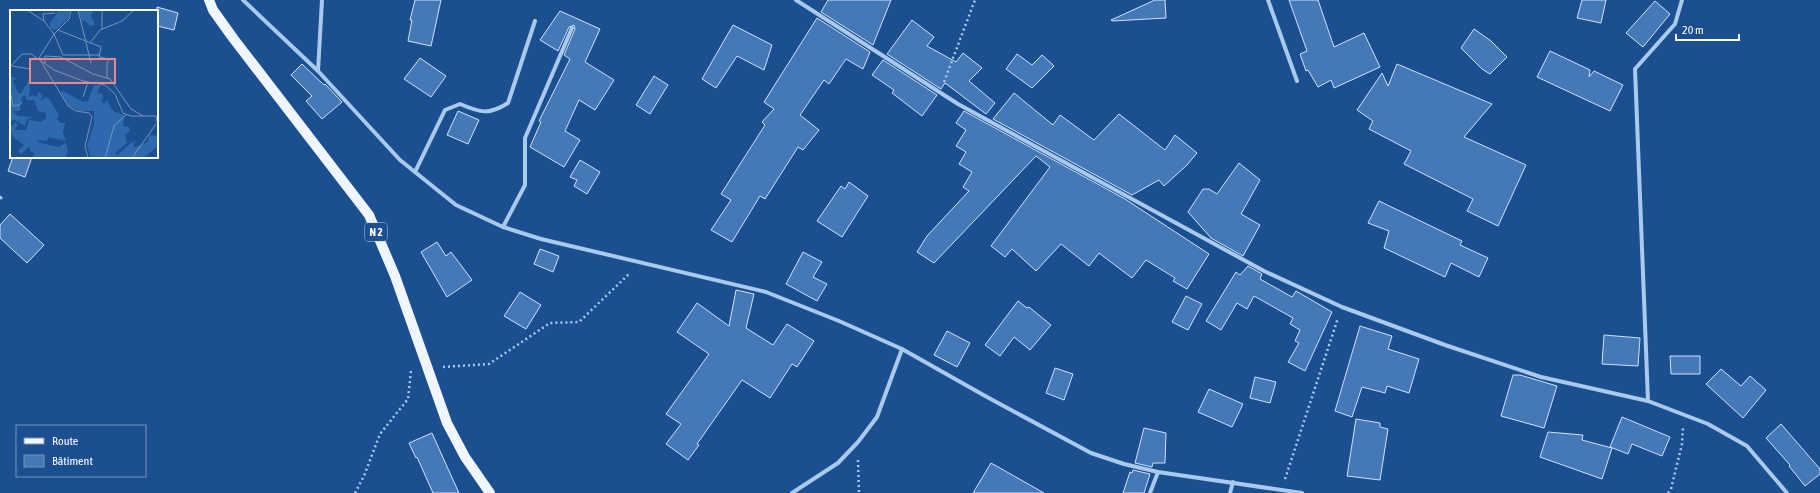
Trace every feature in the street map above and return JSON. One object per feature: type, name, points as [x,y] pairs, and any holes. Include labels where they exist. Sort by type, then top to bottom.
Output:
[{"type":"main road","name":"N 2","points":[[209,0],[213,10],[233,38],[369,214],[395,276],[447,423],[465,457],[490,493]]},
{"type":"street","points":[[243,0],[318,71],[400,160],[456,205],[503,227],[541,239],[766,292],[902,349],[987,398],[1091,453],[1124,464],[1158,472],[1302,493]]},
{"type":"street","points":[[318,71],[322,0]]},
{"type":"street","points":[[796,0],[940,93],[1066,164],[1250,263],[1342,306],[1445,345],[1541,377],[1648,401],[1708,424],[1747,446],[1787,493]]},
{"type":"street","points":[[1268,0],[1297,81]]},
{"type":"street","points":[[1648,401],[1635,69],[1675,24],[1682,0]]},
{"type":"street","points":[[415,172],[445,110],[460,104],[479,112],[496,110],[508,103],[535,21]]},
{"type":"street","points":[[503,227],[525,185],[525,138],[572,28]]},
{"type":"street","points":[[792,493],[838,463],[858,442],[877,417],[902,349]]},
{"type":"street","points":[[1150,493],[1158,472]]},
{"type":"street","points":[[1230,493],[1233,482]]},
{"type":"path","points":[[940,93],[975,0]]},
{"type":"path","points":[[428,368],[489,364],[550,323],[579,322],[641,263]]},
{"type":"path","points":[[1281,491],[1342,306]]},
{"type":"path","points":[[355,493],[364,476],[380,434],[408,399],[412,363]]},
{"type":"path","points":[[1668,493],[1671,489],[1682,444],[1683,415]]},
{"type":"path","points":[[858,442],[859,493]]},
{"type":"building","points":[[415,0],[441,0],[431,46],[408,41],[412,20],[410,20]]},
{"type":"building","points":[[828,0],[891,0],[873,45],[821,12]]},
{"type":"building","points":[[1155,0],[1165,0],[1166,18],[1111,20]]},
{"type":"building","points":[[1289,0],[1318,0],[1334,47],[1364,33],[1380,67],[1334,88],[1331,80],[1318,87],[1308,70],[1306,71],[1300,54],[1307,51]]},
{"type":"building","points":[[1582,0],[1606,0],[1601,23],[1577,18]]},
{"type":"building","points":[[1655,1],[1670,14],[1643,47],[1626,33]]},
{"type":"building","points":[[157,7],[178,13],[174,30],[158,26]]},
{"type":"building","points":[[560,11],[600,29],[585,62],[614,80],[595,110],[579,100],[565,131],[580,140],[564,167],[530,147],[541,122],[539,121],[570,59],[564,55],[575,29],[574,25],[569,27],[558,51],[540,40]]},
{"type":"building","points":[[817,18],[870,52],[863,69],[846,59],[829,84],[824,80],[800,115],[819,130],[803,150],[798,147],[765,199],[760,196],[732,242],[711,230],[731,200],[721,194],[765,125],[762,122],[774,109],[764,102]]},
{"type":"building","points":[[912,20],[934,37],[927,46],[956,62],[963,53],[982,68],[969,81],[995,103],[986,114],[945,83],[941,89],[887,54]]},
{"type":"building","points":[[733,25],[772,45],[764,70],[737,56],[716,88],[702,79]]},
{"type":"building","points":[[1474,29],[1491,41],[1507,57],[1490,74],[1482,69],[1461,48]]},
{"type":"building","points":[[1550,51],[1590,70],[1589,77],[1594,71],[1623,85],[1610,111],[1537,77]]},
{"type":"building","points":[[1017,54],[1032,65],[1042,55],[1054,66],[1032,88],[1006,69]]},
{"type":"building","points":[[420,58],[446,76],[431,97],[404,79]]},
{"type":"building","points":[[883,60],[937,95],[922,116],[892,93],[894,90],[872,75]]},
{"type":"building","points":[[302,64],[324,85],[325,84],[342,102],[322,119],[306,101],[312,96],[291,75]]},
{"type":"building","points":[[1397,64],[1492,104],[1464,137],[1526,165],[1498,226],[1467,211],[1473,199],[1404,164],[1411,151],[1369,129],[1373,121],[1357,110],[1382,73],[1388,86]]},
{"type":"building","points":[[654,76],[668,85],[650,114],[636,105]]},
{"type":"building","points":[[1014,93],[1053,125],[1060,115],[1094,140],[1119,114],[1165,150],[1175,135],[1197,153],[1187,165],[1164,186],[1159,180],[1132,195],[993,119]]},
{"type":"building","points":[[458,111],[479,120],[468,144],[447,135]]},
{"type":"building","points":[[964,111],[1125,199],[1209,254],[1187,289],[1173,281],[1175,278],[1146,260],[1132,278],[1099,253],[1089,266],[1061,244],[1036,271],[1012,249],[1005,257],[991,246],[1050,167],[1036,156],[934,263],[917,252],[927,236],[969,191],[963,187],[972,172],[959,164],[966,152],[956,146],[966,130],[956,123]]},
{"type":"building","points":[[13,158],[32,158],[25,177],[8,171]]},
{"type":"building","points":[[580,160],[600,172],[587,194],[574,186],[577,180],[570,177]]},
{"type":"building","points":[[1239,163],[1260,180],[1241,214],[1260,225],[1243,256],[1211,238],[1188,212],[1203,189],[1209,189],[1217,194]]},
{"type":"building","points":[[849,182],[868,196],[842,237],[817,221],[841,186],[845,189]]},
{"type":"building","points":[[1379,201],[1462,241],[1460,245],[1488,258],[1479,277],[1451,263],[1445,277],[1384,248],[1389,231],[1368,223]]},
{"type":"building","points":[[10,214],[44,245],[27,263],[0,238],[0,225]]},
{"type":"building","points":[[437,242],[446,256],[451,252],[472,280],[447,297],[421,252]]},
{"type":"building","points":[[540,249],[559,256],[553,272],[534,264]]},
{"type":"building","points":[[803,252],[822,262],[813,277],[827,284],[817,301],[786,284]]},
{"type":"building","points":[[1248,266],[1262,274],[1260,279],[1292,297],[1296,291],[1332,312],[1305,371],[1288,362],[1299,343],[1295,341],[1300,330],[1290,324],[1293,318],[1254,296],[1247,309],[1237,303],[1221,330],[1206,321],[1236,272],[1240,275]]},
{"type":"building","points":[[736,290],[754,294],[746,328],[773,345],[787,324],[814,341],[797,367],[792,364],[770,398],[742,380],[697,444],[699,445],[688,460],[666,444],[681,424],[666,414],[709,354],[677,332],[697,303],[729,326]]},
{"type":"building","points":[[520,292],[541,305],[526,329],[504,316]]},
{"type":"building","points":[[1186,296],[1202,304],[1188,330],[1172,322]]},
{"type":"building","points":[[1018,301],[1027,308],[1029,307],[1051,325],[1030,350],[1014,337],[1000,356],[985,345]]},
{"type":"building","points":[[1360,326],[1392,336],[1388,349],[1419,359],[1409,393],[1387,386],[1385,393],[1362,387],[1352,417],[1335,411]]},
{"type":"building","points":[[947,331],[970,343],[957,367],[934,355]]},
{"type":"building","points":[[1604,335],[1640,338],[1638,366],[1602,364]]},
{"type":"building","points":[[1670,356],[1700,356],[1700,374],[1671,374]]},
{"type":"building","points":[[1055,368],[1073,374],[1064,400],[1046,393]]},
{"type":"building","points":[[1721,369],[1741,386],[1750,376],[1766,390],[1743,418],[1706,384]]},
{"type":"building","points":[[1513,375],[1520,375],[1557,386],[1544,428],[1501,416]]},
{"type":"building","points":[[1255,377],[1276,382],[1270,403],[1250,398]]},
{"type":"building","points":[[1209,389],[1243,404],[1232,427],[1198,412]]},
{"type":"building","points":[[1622,417],[1670,437],[1662,456],[1632,444],[1628,454],[1610,447]]},
{"type":"building","points":[[1356,419],[1380,423],[1380,427],[1388,429],[1380,480],[1347,476]]},
{"type":"building","points":[[1781,424],[1820,469],[1820,474],[1805,486],[1789,466],[1790,465],[1766,438]]},
{"type":"building","points":[[1144,428],[1166,433],[1165,463],[1153,463],[1152,467],[1135,463]]},
{"type":"building","points":[[1548,432],[1583,435],[1582,440],[1612,448],[1602,479],[1540,457]]},
{"type":"building","points":[[432,433],[459,493],[433,493],[409,443]]},
{"type":"building","points":[[991,463],[1044,493],[973,493]]},
{"type":"building","points":[[1133,470],[1150,474],[1144,493],[1123,493],[1130,472],[1132,473]]}]
